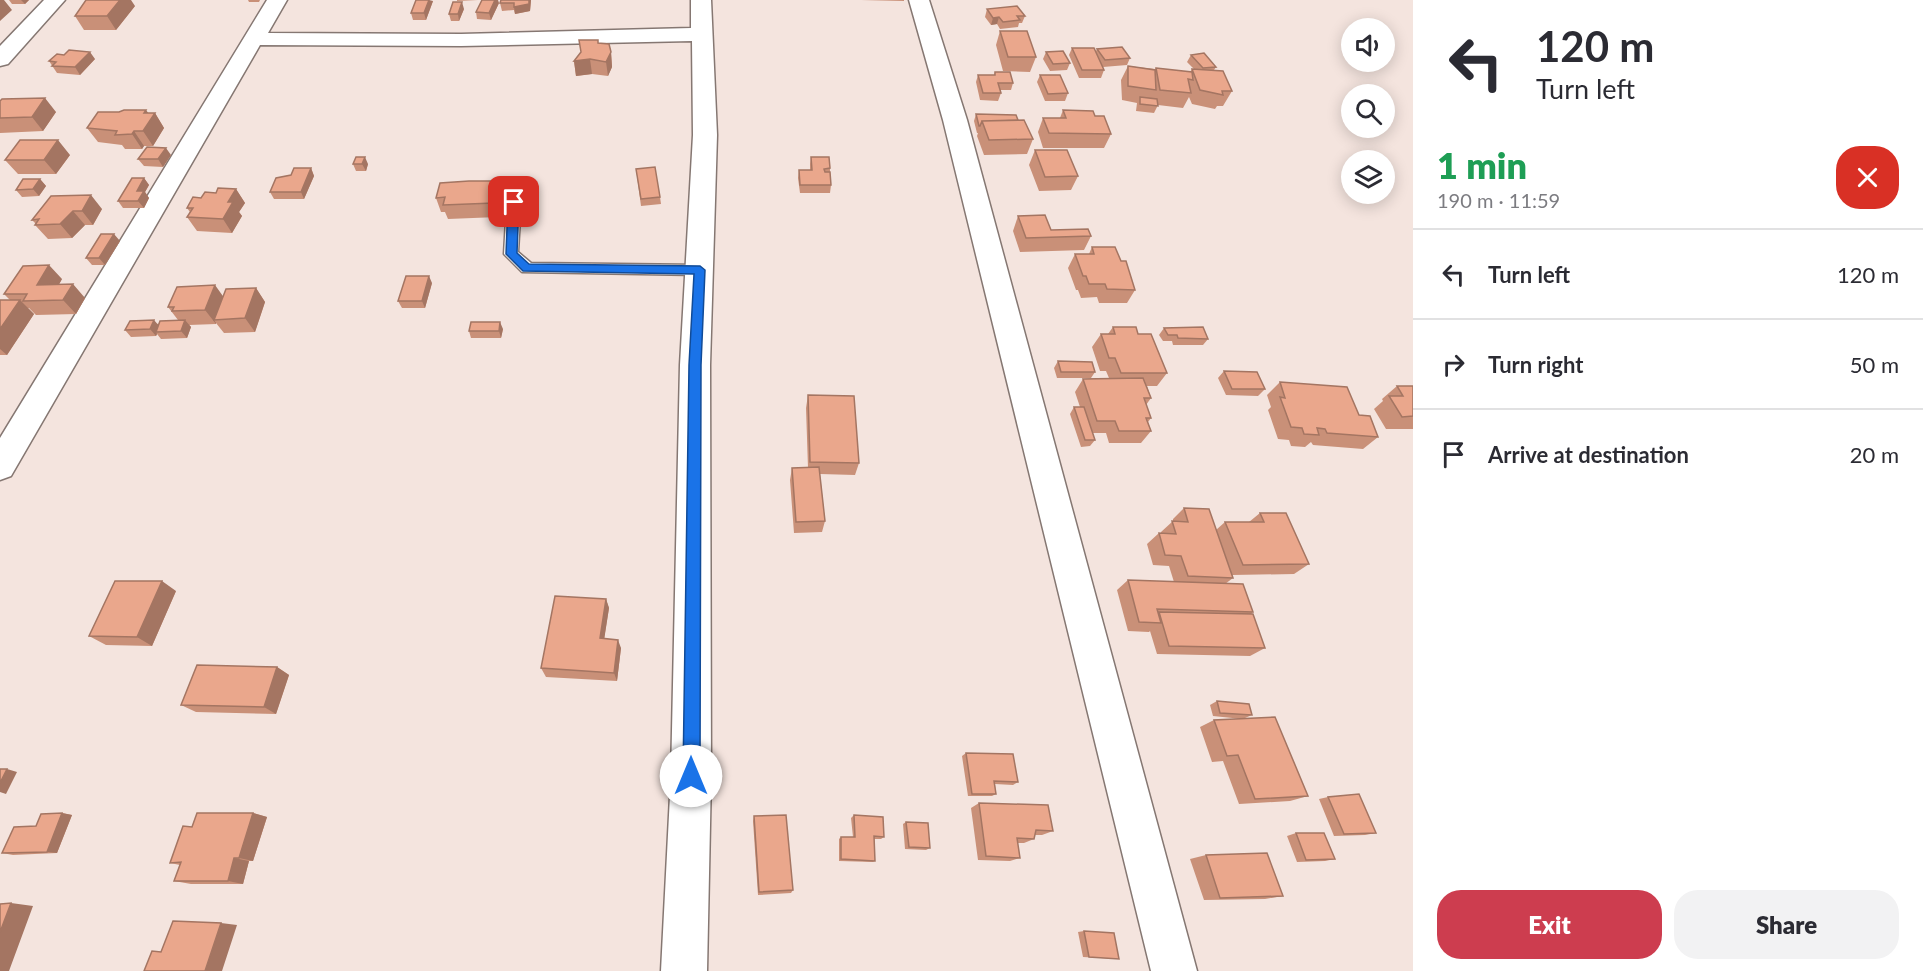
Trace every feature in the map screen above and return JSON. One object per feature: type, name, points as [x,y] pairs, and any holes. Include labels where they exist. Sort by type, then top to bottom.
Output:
[{"type":"street","points":[[0,59],[55,0]]},
{"type":"street","points":[[0,466],[102,297],[216,98],[256,39],[277,0]]},
{"type":"street","points":[[684,971],[691,776],[695,365],[705,135],[701,0]]},
{"type":"street","points":[[919,0],[955,120],[1174,971]]},
{"type":"street","points":[[256,39],[461,40],[701,34]]},
{"type":"lane","points":[[514,202],[511,254],[527,268],[700,270]]},
{"type":"building","points":[[86,0],[120,0],[107,16],[75,16]]},
{"type":"building","points":[[416,0],[429,0],[424,13],[411,13]]},
{"type":"building","points":[[482,0],[495,0],[489,13],[476,12]]},
{"type":"building","points":[[501,0],[529,0],[529,4],[514,7],[514,3],[500,3]]},
{"type":"building","points":[[453,2],[462,2],[458,14],[449,14]]},
{"type":"building","points":[[1017,6],[1025,16],[1017,16],[1020,20],[1003,22],[999,17],[993,18],[987,9]]},
{"type":"building","points":[[1000,31],[1027,31],[1036,57],[1008,57]]},
{"type":"building","points":[[579,40],[598,40],[598,43],[609,44],[611,52],[606,62],[590,59],[574,61],[581,52]]},
{"type":"building","points":[[1122,47],[1130,58],[1105,60],[1097,49]]},
{"type":"building","points":[[1072,48],[1094,48],[1104,70],[1082,70]]},
{"type":"building","points":[[69,50],[90,52],[75,67],[52,66],[56,62],[49,61],[57,54],[64,55]]},
{"type":"building","points":[[1063,51],[1070,63],[1053,64],[1046,52]]},
{"type":"building","points":[[1204,53],[1216,67],[1203,68],[1191,55]]},
{"type":"building","points":[[1128,66],[1155,70],[1156,90],[1128,86]]},
{"type":"building","points":[[1156,68],[1192,72],[1193,80],[1188,79],[1191,93],[1160,90]]},
{"type":"building","points":[[1192,69],[1223,71],[1232,91],[1222,91],[1223,95],[1200,90]]},
{"type":"building","points":[[995,72],[1010,72],[1013,83],[998,83],[1001,93],[983,93],[978,75],[995,75]]},
{"type":"building","points":[[1040,75],[1060,75],[1068,93],[1048,94]]},
{"type":"building","points":[[1140,97],[1157,99],[1158,106],[1140,104]]},
{"type":"building","points":[[45,98],[32,117],[0,118],[2,99]]},
{"type":"building","points":[[146,110],[144,113],[155,113],[143,131],[134,131],[132,134],[115,135],[117,131],[87,128],[98,112]]},
{"type":"building","points":[[1063,110],[1093,111],[1095,116],[1104,116],[1111,134],[1049,133],[1043,118],[1066,118]]},
{"type":"building","points":[[976,114],[1016,115],[1018,120],[982,121],[979,126]]},
{"type":"building","points":[[1024,120],[1033,139],[989,140],[982,121]]},
{"type":"building","points":[[20,140],[58,140],[44,160],[5,160]]},
{"type":"building","points":[[147,147],[166,148],[158,159],[138,159]]},
{"type":"building","points":[[1035,150],[1067,150],[1078,176],[1045,177]]},
{"type":"building","points":[[356,157],[365,157],[362,164],[353,164]]},
{"type":"building","points":[[811,157],[829,157],[830,168],[824,169],[825,172],[830,172],[831,185],[800,185],[799,170],[812,170]]},
{"type":"building","points":[[655,167],[660,197],[641,199],[636,169]]},
{"type":"building","points":[[294,168],[311,168],[301,192],[270,192],[276,178],[291,175]]},
{"type":"building","points":[[132,178],[144,178],[137,191],[144,191],[138,201],[118,201]]},
{"type":"building","points":[[23,179],[40,179],[33,189],[16,190]]},
{"type":"building","points":[[500,181],[494,203],[443,205],[445,197],[436,198],[440,183]]},
{"type":"building","points":[[218,188],[236,189],[228,202],[233,202],[223,219],[187,217],[193,208],[187,208],[193,197],[201,198],[205,192],[216,193]]},
{"type":"building","points":[[91,195],[82,211],[73,211],[60,224],[35,225],[39,219],[32,220],[51,196]]},
{"type":"building","points":[[1045,215],[1051,230],[1088,229],[1091,236],[1026,238],[1018,216]]},
{"type":"building","points":[[101,234],[114,234],[99,258],[86,258]]},
{"type":"building","points":[[1092,247],[1115,247],[1121,261],[1126,261],[1135,290],[1107,289],[1105,284],[1089,284],[1086,276],[1083,276],[1075,254],[1094,254]]},
{"type":"building","points":[[49,265],[37,285],[73,284],[63,300],[23,301],[27,294],[4,294],[23,266]]},
{"type":"building","points":[[406,276],[429,276],[422,301],[398,301]]},
{"type":"building","points":[[215,285],[205,310],[172,311],[174,307],[168,307],[177,287]]},
{"type":"building","points":[[256,288],[245,318],[214,320],[226,289]]},
{"type":"building","points":[[0,300],[20,300],[0,329]]},
{"type":"building","points":[[154,320],[150,329],[125,330],[130,321]]},
{"type":"building","points":[[185,320],[181,331],[156,332],[160,321]]},
{"type":"building","points":[[471,322],[500,322],[499,331],[469,331]]},
{"type":"building","points":[[1113,327],[1136,327],[1138,334],[1151,334],[1167,373],[1121,373],[1115,358],[1109,358],[1101,334],[1115,334]]},
{"type":"building","points":[[1203,327],[1208,339],[1178,338],[1177,335],[1168,335],[1164,328]]},
{"type":"building","points":[[1058,361],[1092,362],[1095,372],[1061,372]]},
{"type":"building","points":[[1224,371],[1257,372],[1265,389],[1232,389]]},
{"type":"building","points":[[1143,378],[1151,398],[1144,398],[1151,418],[1146,418],[1151,431],[1119,431],[1115,421],[1097,421],[1083,379]]},
{"type":"building","points":[[1280,382],[1347,387],[1359,415],[1370,416],[1378,437],[1327,433],[1325,429],[1317,428],[1319,435],[1304,434],[1302,428],[1291,427],[1280,397],[1285,398]]},
{"type":"building","points":[[1397,386],[1413,386],[1413,416],[1402,417],[1389,396],[1403,396]]},
{"type":"building","points":[[808,395],[854,396],[859,463],[810,462]]},
{"type":"building","points":[[1074,407],[1084,407],[1095,440],[1085,440]]},
{"type":"building","points":[[819,467],[825,521],[796,522],[792,468]]},
{"type":"building","points":[[1184,508],[1209,509],[1233,578],[1188,576],[1181,556],[1165,555],[1159,533],[1176,534],[1172,521],[1188,522]]},
{"type":"building","points":[[1260,513],[1286,513],[1309,564],[1243,565],[1225,522],[1264,522]]},
{"type":"building","points":[[1128,580],[1243,584],[1253,612],[1157,609],[1161,623],[1139,622]]},
{"type":"building","points":[[115,581],[162,581],[137,637],[89,636]]},
{"type":"building","points":[[555,596],[606,599],[600,638],[618,640],[614,673],[541,668]]},
{"type":"building","points":[[1159,612],[1253,614],[1265,648],[1169,646]]},
{"type":"building","points":[[197,665],[277,667],[264,707],[181,705]]},
{"type":"building","points":[[1217,701],[1249,704],[1252,715],[1220,713]]},
{"type":"building","points":[[1275,717],[1308,796],[1255,799],[1238,755],[1227,756],[1214,720]]},
{"type":"building","points":[[966,753],[1013,754],[1018,782],[994,781],[996,794],[972,794]]},
{"type":"building","points":[[0,769],[7,769],[0,783]]},
{"type":"building","points":[[1359,794],[1376,833],[1344,834],[1328,797]]},
{"type":"building","points":[[979,803],[1048,805],[1053,831],[1036,830],[1034,839],[1017,838],[1020,858],[986,856]]},
{"type":"building","points":[[62,813],[47,852],[2,853],[14,827],[36,826],[41,814]]},
{"type":"building","points":[[197,813],[253,813],[239,858],[234,858],[228,881],[174,881],[181,862],[170,863],[183,826],[192,827]]},
{"type":"building","points":[[786,815],[793,890],[759,892],[754,816]]},
{"type":"building","points":[[854,815],[883,817],[884,837],[874,836],[875,861],[841,859],[841,837],[855,837]]},
{"type":"building","points":[[906,822],[928,823],[930,848],[909,847]]},
{"type":"building","points":[[1296,833],[1324,833],[1335,859],[1306,860]]},
{"type":"building","points":[[1267,853],[1283,896],[1220,898],[1206,855]]},
{"type":"building","points":[[11,903],[0,932],[0,904]]},
{"type":"building","points":[[173,921],[221,923],[205,971],[144,971],[152,951],[161,952]]},
{"type":"building","points":[[1084,931],[1114,933],[1119,959],[1089,957]]},
{"type":"route","points":[[514,202],[511,254],[514,260],[527,268],[537,270],[700,270],[695,365],[691,776]]}]
